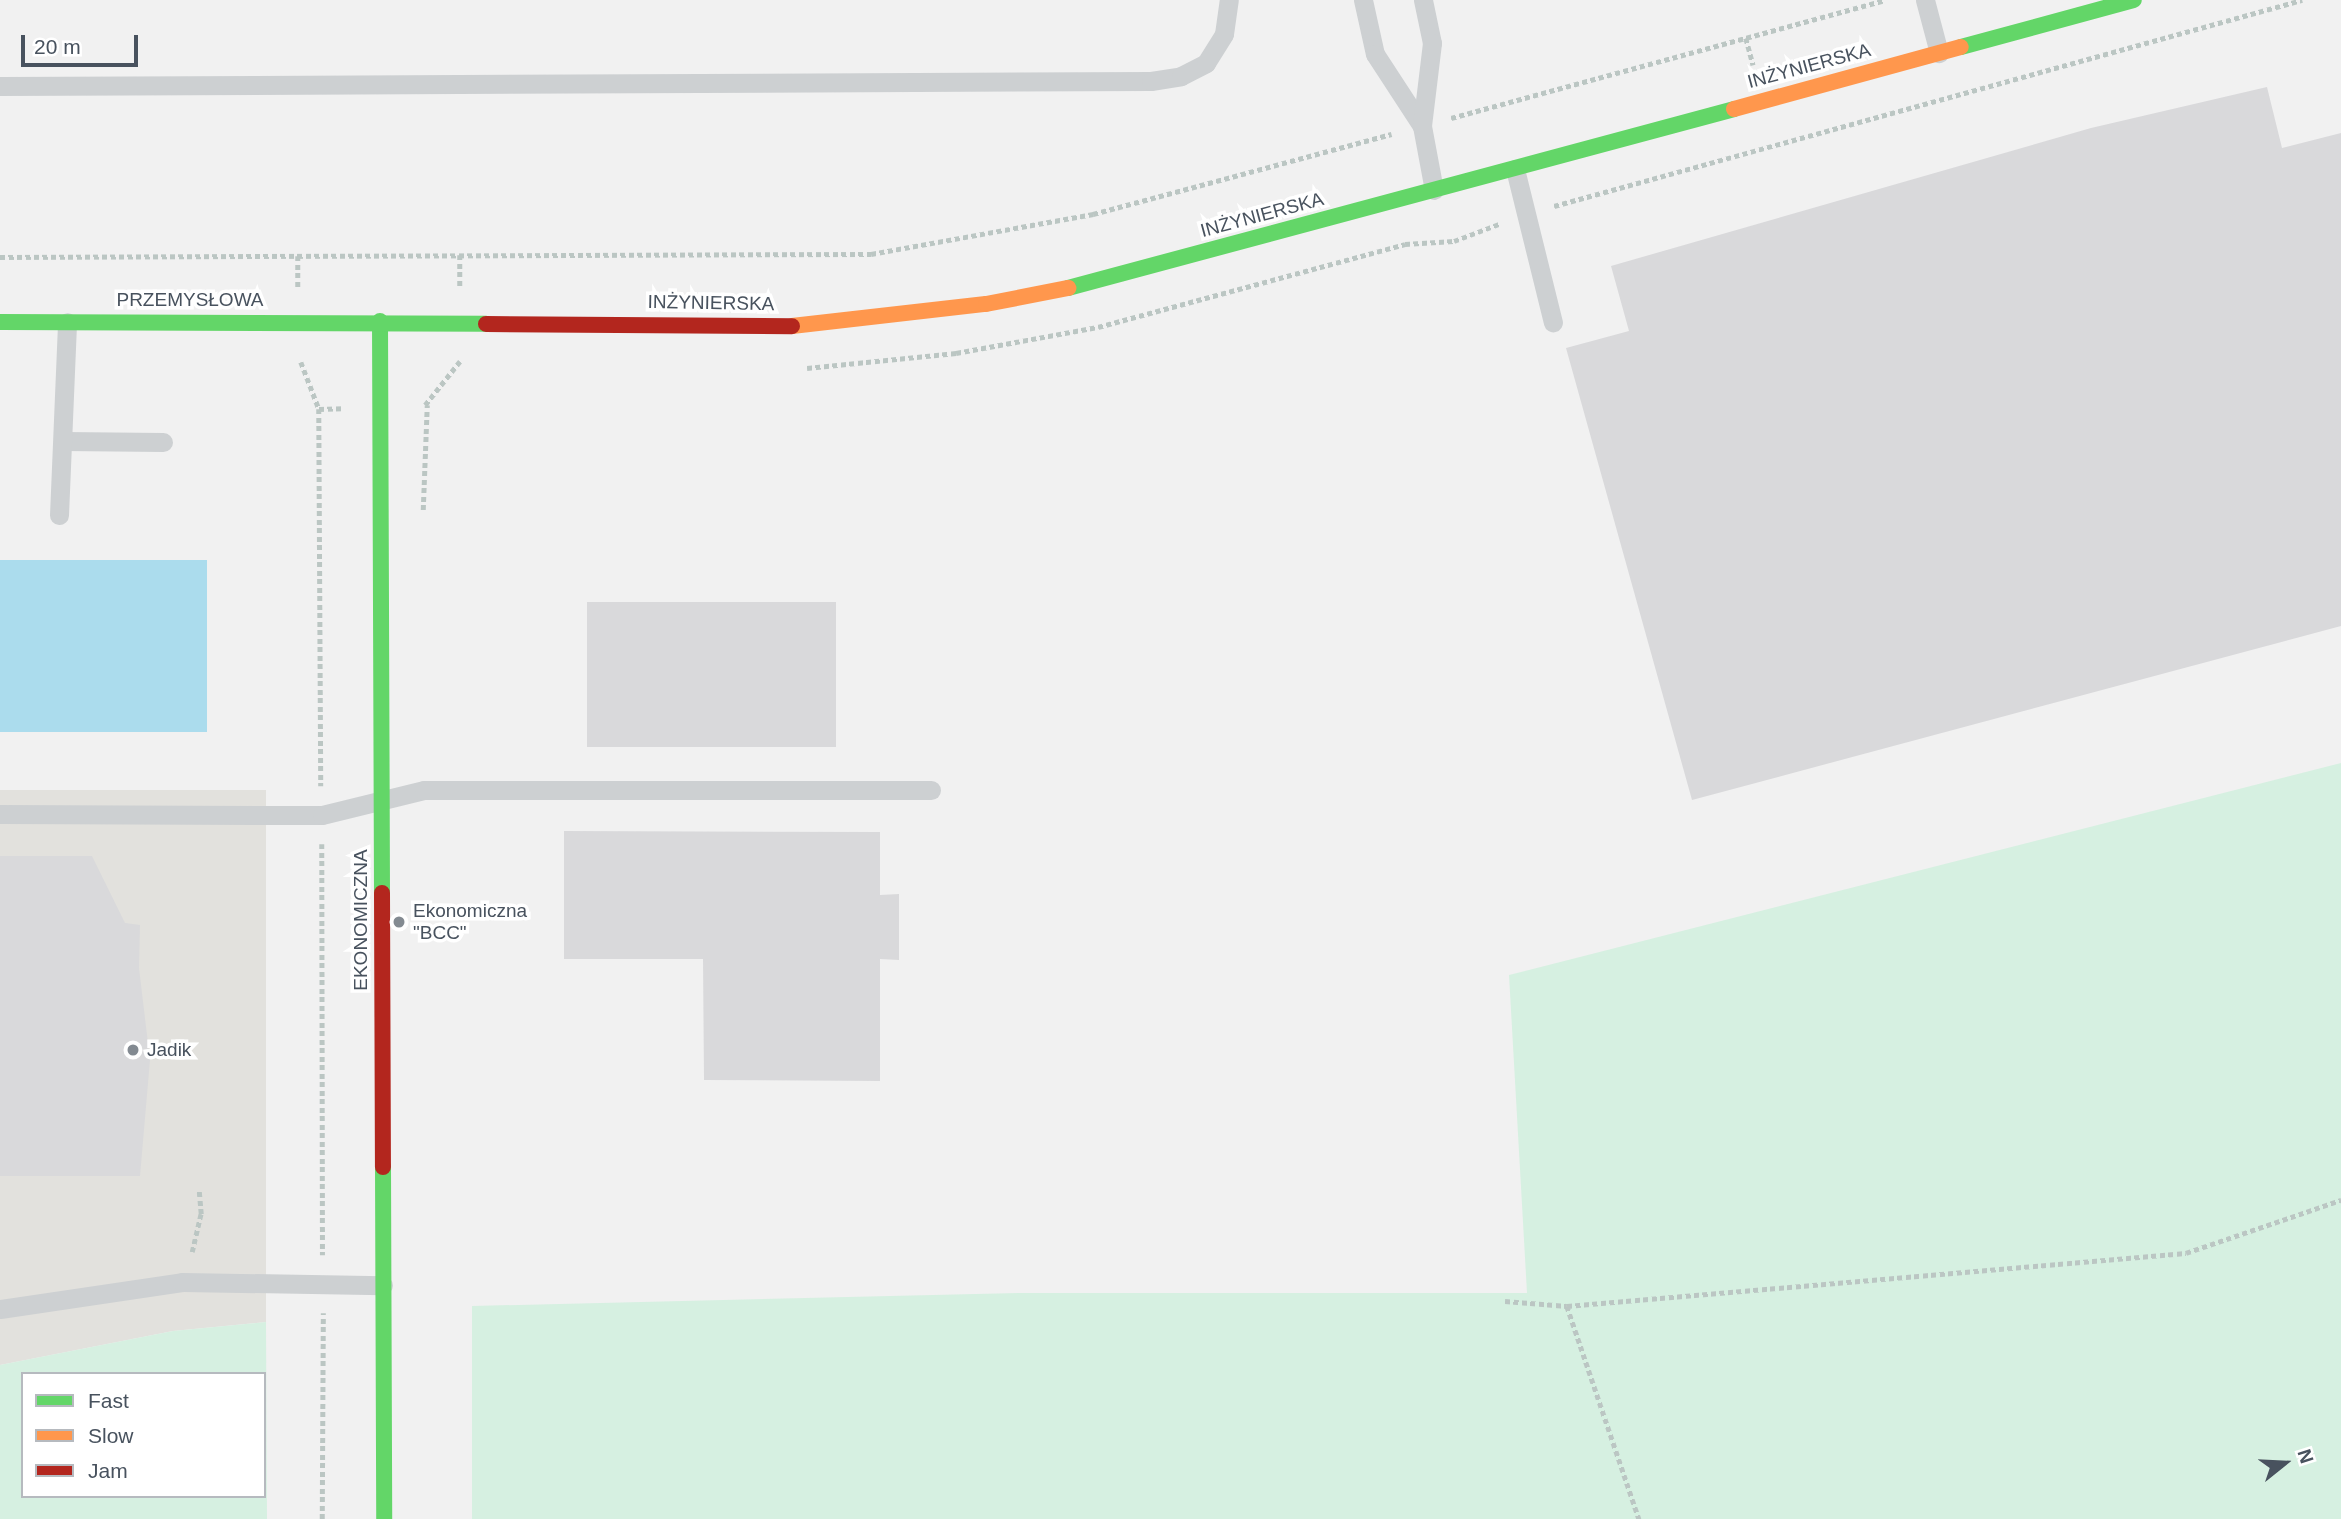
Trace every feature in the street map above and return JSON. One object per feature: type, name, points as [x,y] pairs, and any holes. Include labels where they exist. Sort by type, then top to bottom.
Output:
[{"type":"street","name":"INŻYNIERSKA","points":[[380,321],[797,326],[888,318],[1086,284],[2129,1]]},
{"type":"street","name":"PRZEMYSŁOWA","points":[[0,322],[380,321]]},
{"type":"street","name":"EKONOMICZNA","points":[[380,321],[384,1519]]},
{"type":"lane","points":[[0,86],[1152,81],[1181,76],[1206,63],[1224,34],[1229,0]]},
{"type":"lane","points":[[1363,0],[1375,54],[1422,126]]},
{"type":"lane","points":[[1423,0],[1432,43],[1422,126],[1434,190]]},
{"type":"lane","points":[[1925,0],[1939,53]]},
{"type":"lane","points":[[1515,169],[1553,322]]},
{"type":"lane","points":[[59,515],[67,322]]},
{"type":"lane","points":[[63,441],[163,442]]},
{"type":"lane","points":[[0,814],[322,815],[382,803],[424,790],[931,790]]},
{"type":"lane","points":[[0,1309],[182,1282],[324,1287],[383,1285]]},
{"type":"path","points":[[0,257],[871,254],[1093,214],[1885,0]]},
{"type":"path","points":[[318,409],[324,1287],[322,1519]]},
{"type":"path","points":[[182,1282],[199,1225],[199,1191]]},
{"type":"path","points":[[1505,1301],[1567,1306],[2186,1253],[2341,1200]]},
{"type":"path","points":[[1567,1306],[1639,1519]]},
{"type":"shaded area","name":"Jadik","points":[[0,790],[266,790],[266,1322],[173,1331],[0,1365]]},
{"type":"green space","points":[[2341,763],[2341,1519],[472,1519],[472,1306],[1018,1293],[1527,1293],[1509,975]]},
{"type":"green space","points":[[266,1322],[267,1519],[0,1519],[0,1365],[173,1331]]},
{"type":"water","points":[[0,560],[207,560],[207,732],[0,732]]},
{"type":"building","points":[[2267,87],[2282,148],[2341,133],[2341,626],[1692,800],[1566,348],[1629,331],[1611,266],[2091,128]]},
{"type":"building","points":[[587,602],[836,602],[836,747],[587,747]]},
{"type":"building","points":[[564,831],[880,832],[880,895],[899,894],[899,960],[880,959],[880,1081],[704,1080],[703,959],[564,959]]},
{"type":"building","points":[[0,856],[92,856],[125,923],[140,925],[139,968],[150,1060],[140,1176],[0,1176]]},
{"type":"traffic: fast","points":[[1961,47],[2134,0]]},
{"type":"traffic: fast","points":[[1068,288],[1734,109]]},
{"type":"traffic: fast","points":[[380,321],[382,893]]},
{"type":"traffic: fast","points":[[0,322],[486,324]]},
{"type":"traffic: fast","points":[[383,1167],[384,1519]]},
{"type":"traffic: slow","points":[[1734,109],[1961,47]]},
{"type":"traffic: slow","points":[[792,326],[986,304],[1068,288]]},
{"type":"traffic: jam","points":[[486,324],[792,326]]},
{"type":"traffic: jam","points":[[382,893],[383,1167]]},
{"type":"place","name":"Ekonomiczna \"BCC\"","points":[[399,922]]},
{"type":"place","name":"Jadik","points":[[133,1050]]}]
